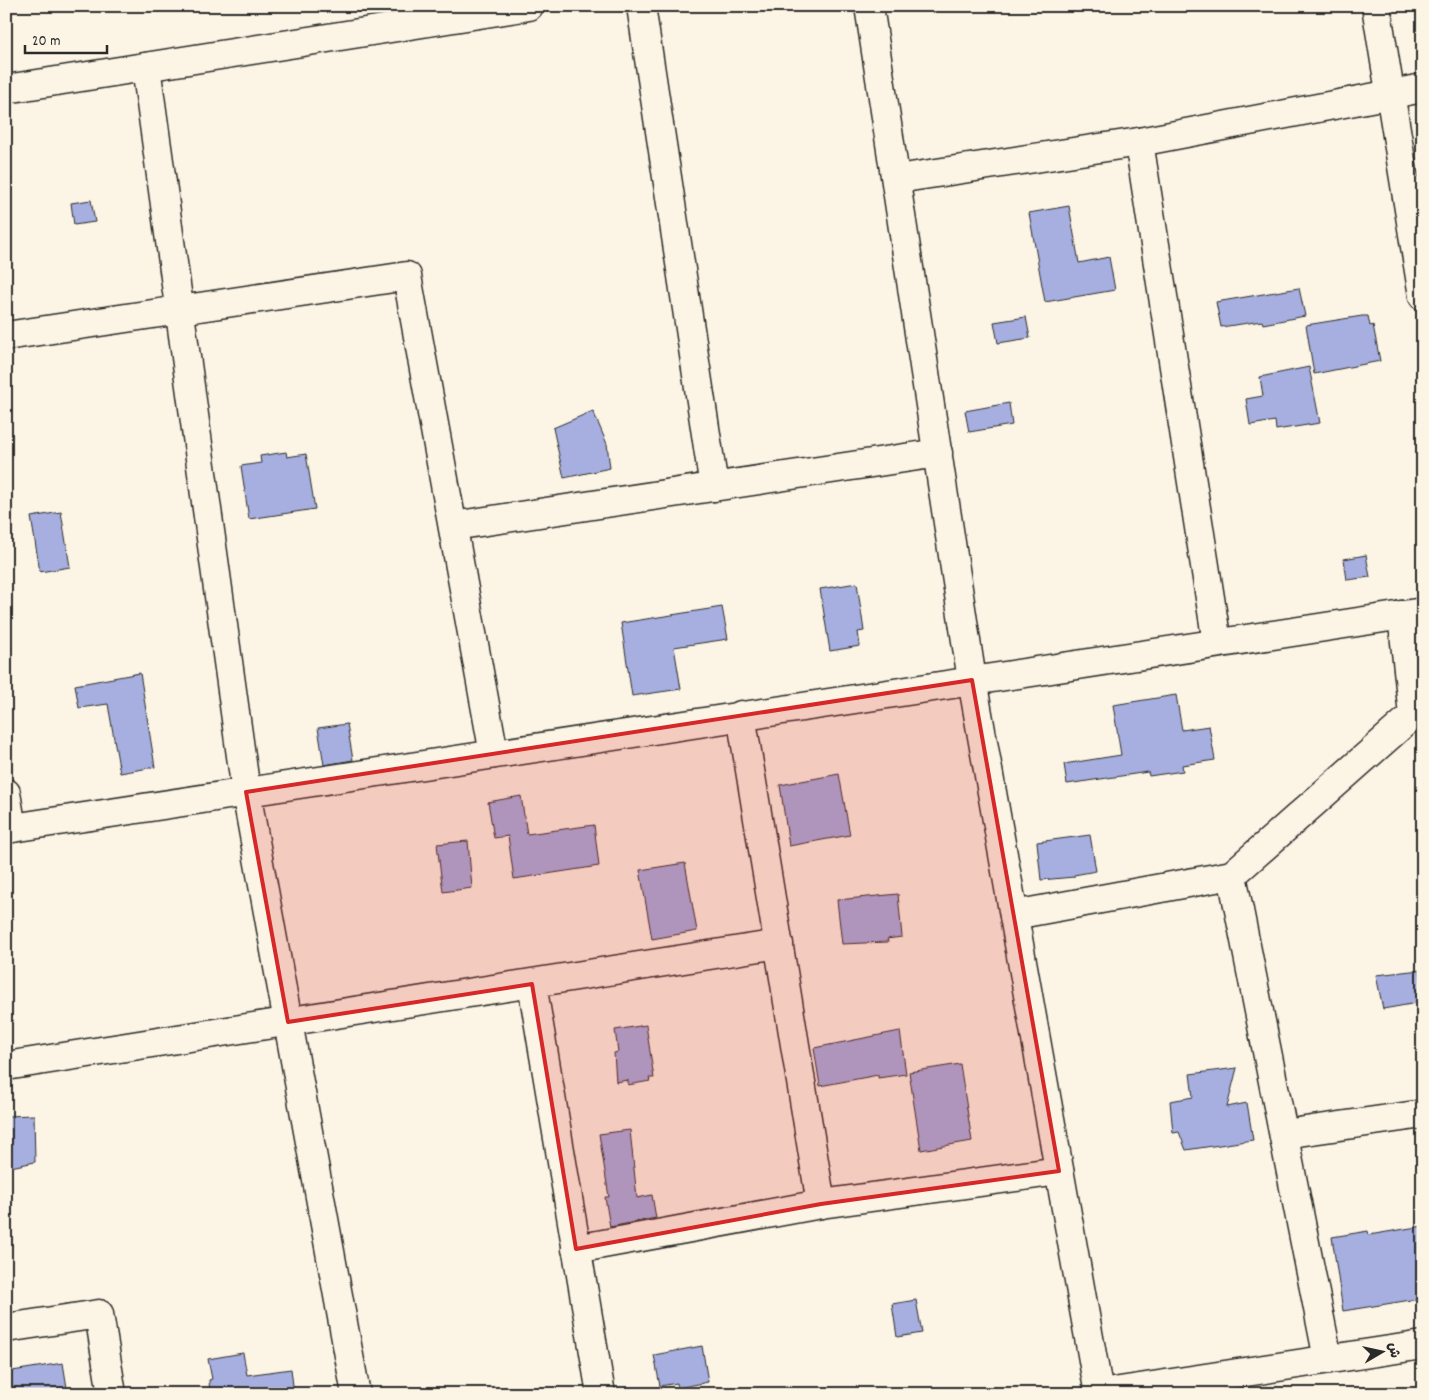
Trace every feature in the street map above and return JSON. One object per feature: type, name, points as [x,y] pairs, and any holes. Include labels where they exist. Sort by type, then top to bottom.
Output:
[{"type":"street","points":[[6,89],[529,6]]},
{"type":"street","points":[[641,6],[714,487]]},
{"type":"street","points":[[869,6],[897,179],[972,680],[1100,1394],[1423,1344]]},
{"type":"street","points":[[1376,6],[1423,296]]},
{"type":"street","points":[[146,67],[246,792],[356,1394]]},
{"type":"street","points":[[897,179],[1139,142],[1423,88]]},
{"type":"street","points":[[1139,142],[1216,643]]},
{"type":"street","points":[[6,336],[407,276],[494,754]]},
{"type":"street","points":[[453,526],[938,453]]},
{"type":"street","points":[[6,793],[9,829],[742,715],[1412,614],[1413,715],[1232,875],[1014,915]]},
{"type":"street","points":[[742,715],[821,1204]]},
{"type":"street","points":[[1232,875],[1328,1359]]},
{"type":"street","points":[[6,1066],[779,944]]},
{"type":"street","points":[[532,984],[601,1394]]},
{"type":"street","points":[[1284,1134],[1423,1114]]},
{"type":"street","points":[[576,1249],[821,1204],[1060,1171]]},
{"type":"street","points":[[6,1328],[99,1314],[112,1394]]},
{"type":"highlighted area","points":[[972,680],[1059,1171],[821,1204],[576,1249],[532,984],[288,1022],[246,792]]},
{"type":"building","points":[[91,200],[95,222],[74,225],[71,203]]},
{"type":"building","points":[[1069,206],[1079,263],[1109,257],[1115,290],[1045,302],[1029,213]]},
{"type":"building","points":[[1299,288],[1305,316],[1263,324],[1262,321],[1221,327],[1216,302]]},
{"type":"building","points":[[1368,316],[1370,326],[1373,325],[1380,361],[1314,374],[1306,325]]},
{"type":"building","points":[[1026,317],[1030,338],[998,343],[994,322]]},
{"type":"building","points":[[1309,367],[1320,423],[1276,430],[1275,421],[1250,425],[1246,399],[1263,396],[1260,377]]},
{"type":"building","points":[[1009,403],[1012,425],[969,432],[965,411]]},
{"type":"building","points":[[593,411],[607,444],[610,468],[564,478],[553,428]]},
{"type":"building","points":[[286,452],[287,457],[306,454],[315,509],[249,519],[241,466],[261,463],[260,456]]},
{"type":"building","points":[[61,512],[70,567],[40,572],[31,517]]},
{"type":"building","points":[[1366,555],[1370,577],[1347,580],[1344,559]]},
{"type":"building","points":[[857,583],[864,631],[858,632],[860,646],[830,651],[820,589]]},
{"type":"building","points":[[722,607],[728,639],[674,647],[681,689],[632,696],[621,623]]},
{"type":"building","points":[[140,673],[155,767],[120,773],[108,704],[79,708],[75,685]]},
{"type":"building","points":[[1176,695],[1182,730],[1209,726],[1215,760],[1182,765],[1183,771],[1149,776],[1148,772],[1067,784],[1064,764],[1121,755],[1113,705]]},
{"type":"building","points":[[347,724],[353,760],[324,765],[318,728]]},
{"type":"building","points":[[839,774],[850,835],[789,846],[780,785]]},
{"type":"building","points":[[521,796],[527,834],[594,825],[599,866],[514,879],[508,836],[494,838],[488,802]]},
{"type":"building","points":[[1090,835],[1096,871],[1074,875],[1074,877],[1041,880],[1037,842]]},
{"type":"building","points":[[468,841],[472,888],[443,892],[437,844]]},
{"type":"building","points":[[685,863],[697,931],[652,939],[640,870]]},
{"type":"building","points":[[898,894],[902,937],[887,939],[888,942],[842,944],[837,900]]},
{"type":"building","points":[[1420,970],[1423,1002],[1383,1009],[1376,975]]},
{"type":"building","points":[[646,1025],[654,1078],[649,1078],[650,1081],[628,1085],[628,1080],[616,1082],[614,1053],[618,1052],[615,1030]]},
{"type":"building","points":[[900,1031],[906,1074],[878,1078],[878,1075],[820,1086],[814,1048]]},
{"type":"building","points":[[960,1064],[972,1141],[921,1150],[909,1072]]},
{"type":"building","points":[[1237,1068],[1227,1107],[1247,1103],[1253,1140],[1186,1150],[1179,1132],[1173,1133],[1170,1101],[1193,1097],[1190,1074]]},
{"type":"building","points":[[34,1115],[35,1162],[6,1168],[6,1116]]},
{"type":"building","points":[[630,1130],[637,1198],[652,1195],[656,1218],[610,1227],[605,1197],[609,1197],[599,1134]]},
{"type":"building","points":[[1423,1226],[1423,1298],[1343,1311],[1332,1237],[1368,1231],[1369,1235]]},
{"type":"building","points":[[916,1300],[922,1333],[897,1337],[892,1304]]},
{"type":"building","points":[[702,1346],[708,1382],[678,1388],[677,1383],[660,1386],[654,1355]]},
{"type":"building","points":[[243,1353],[247,1375],[291,1369],[294,1394],[210,1394],[209,1380],[212,1379],[208,1359]]},
{"type":"building","points":[[63,1363],[68,1394],[6,1394],[6,1372]]}]
